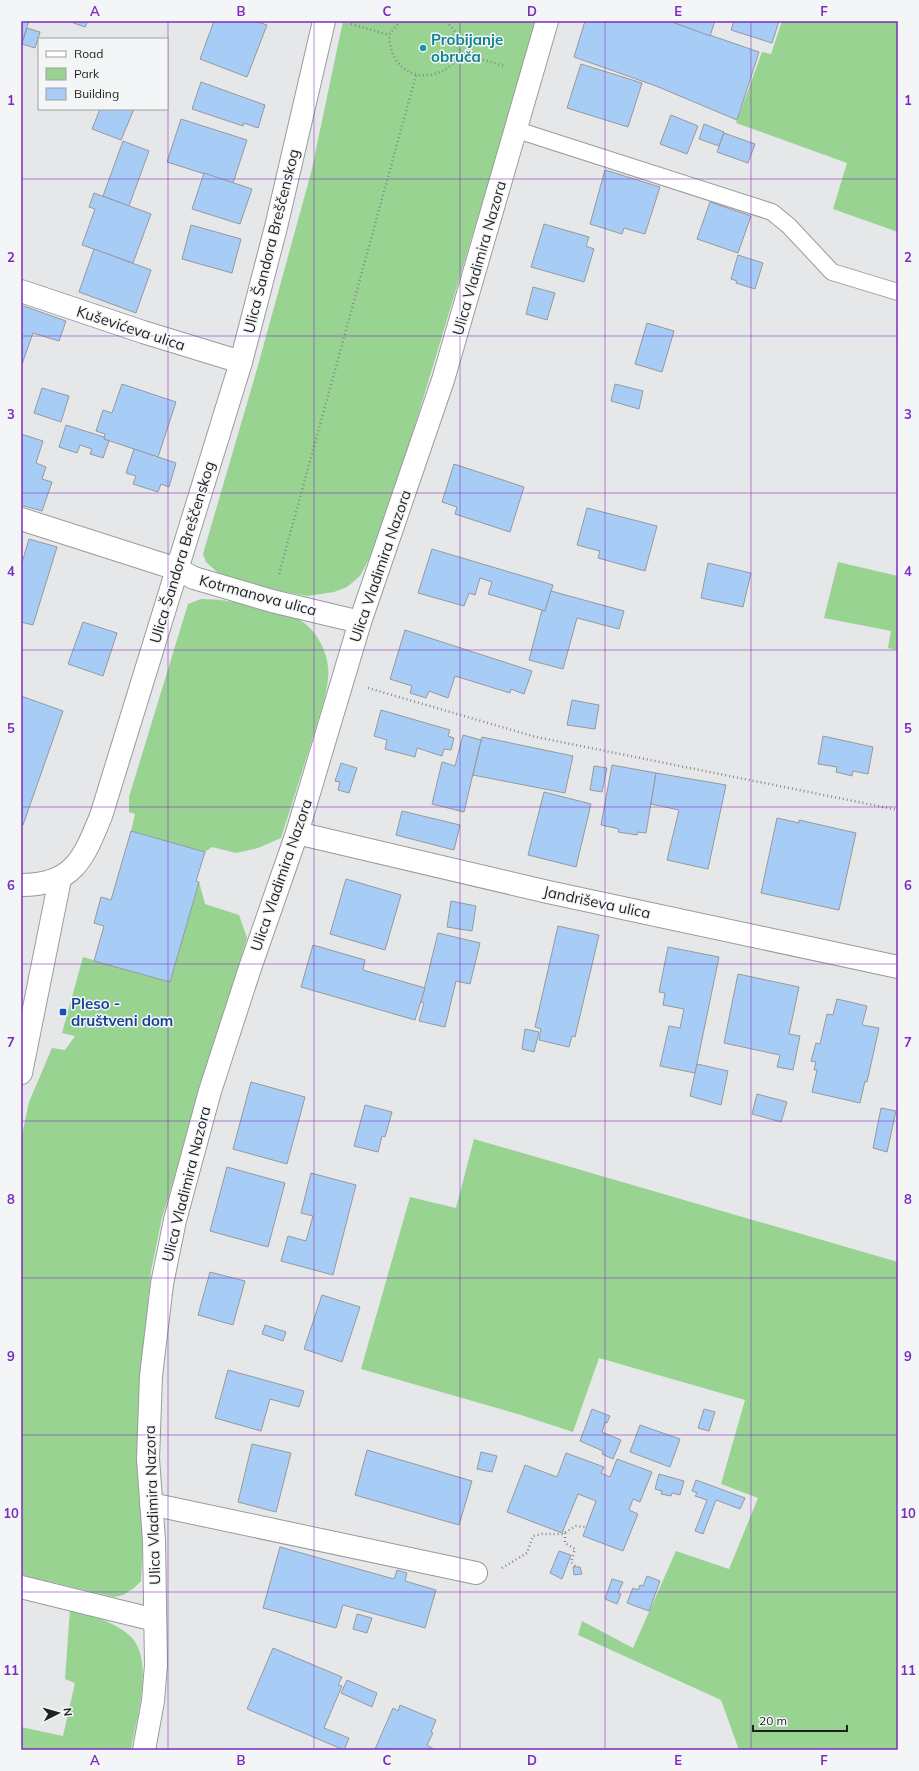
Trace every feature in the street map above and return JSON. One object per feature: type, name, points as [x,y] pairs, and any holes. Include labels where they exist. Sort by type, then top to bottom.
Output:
[{"type":"street","name":"Ulica Šandora Breščenskog","points":[[60,879],[72,869],[81,857],[92,839],[101,816],[241,362],[276,227],[324,21]]},
{"type":"street","name":"Ulica Vladimira Nazora","points":[[144,1750],[153,1701],[156,1666],[151,1504],[148,1459],[151,1376],[162,1284],[175,1220],[210,1091],[250,968],[297,833],[360,622],[443,380],[548,21]]},
{"type":"street","name":"Kuševićeva ulica","points":[[21,291],[143,332],[241,362]]},
{"type":"street","name":"Kotrmanova ulica","points":[[21,519],[177,569],[194,578],[272,600],[360,622]]},
{"type":"street","name":"Jandriševa ulica","points":[[297,833],[548,892],[898,967]]},
{"type":"street","points":[[21,885],[48,883],[60,879],[21,1073]]},
{"type":"street","points":[[151,1504],[476,1573]]},
{"type":"street","points":[[21,1587],[155,1620]]},
{"type":"lane","points":[[517,130],[772,212],[789,226],[832,272],[898,292]]},
{"type":"path","points":[[400,21],[389,35],[389,45],[395,60],[403,68],[416,75],[430,75],[443,72],[452,66],[460,53],[460,45],[457,35],[451,26],[444,21]]},
{"type":"path","points":[[349,23],[389,35]]},
{"type":"path","points":[[460,53],[533,74]]},
{"type":"path","points":[[272,600],[416,75]]},
{"type":"path","points":[[342,681],[536,737],[898,810]]},
{"type":"path","points":[[476,1573],[492,1574],[527,1553],[533,1536],[542,1534],[562,1534],[576,1526],[585,1526]]},
{"type":"path","points":[[565,1533],[565,1543],[575,1549],[571,1562],[576,1567]]},
{"type":"green space","points":[[343,21],[537,21],[382,535],[360,576],[347,587],[334,592],[307,596],[266,588],[218,573],[206,562],[203,554],[257,369],[311,173]]},
{"type":"green space","points":[[782,21],[898,21],[898,232],[833,209],[847,163],[736,123],[762,52],[771,54]]},
{"type":"green space","points":[[838,562],[898,576],[898,650],[888,648],[891,631],[824,618]]},
{"type":"green space","points":[[201,599],[239,603],[278,612],[296,618],[304,623],[316,636],[325,652],[327,661],[328,679],[323,703],[281,838],[258,848],[236,853],[212,847],[205,852],[131,831],[135,814],[129,812],[129,797],[188,604]]},
{"type":"green space","points":[[199,882],[205,904],[239,915],[247,938],[162,1218],[151,1271],[140,1386],[139,1454],[143,1541],[141,1581],[134,1588],[123,1595],[114,1597],[21,1575],[21,1140],[29,1102],[52,1048],[65,1050],[75,1036],[62,1033],[83,957],[170,982]]},
{"type":"green space","points":[[474,1139],[898,1262],[898,1750],[739,1750],[721,1700],[578,1635],[582,1621],[633,1648],[676,1551],[729,1569],[758,1498],[721,1484],[745,1400],[599,1358],[573,1432],[521,1415],[361,1369],[410,1197],[456,1208]]},
{"type":"green space","points":[[70,1609],[101,1619],[116,1626],[129,1635],[137,1645],[141,1658],[143,1674],[140,1706],[131,1750],[21,1750],[21,1727],[63,1736],[75,1683],[65,1679]]},
{"type":"building","points":[[21,21],[29,21],[21,45]]},
{"type":"building","points":[[68,21],[88,21],[85,27]]},
{"type":"building","points":[[214,21],[255,21],[267,25],[247,77],[200,59]]},
{"type":"building","points":[[585,21],[669,21],[759,52],[737,120],[656,86],[574,57]]},
{"type":"building","points":[[670,21],[715,21],[710,36]]},
{"type":"building","points":[[734,21],[779,21],[772,43],[731,30]]},
{"type":"building","points":[[27,28],[40,32],[35,48],[22,44]]},
{"type":"building","points":[[581,64],[642,83],[628,127],[567,108]]},
{"type":"building","points":[[201,82],[265,105],[258,128],[244,123],[243,126],[192,109]]},
{"type":"building","points":[[100,110],[134,110],[121,140],[92,129]]},
{"type":"building","points":[[671,115],[698,126],[687,154],[660,144]]},
{"type":"building","points":[[181,119],[247,140],[233,183],[167,162]]},
{"type":"building","points":[[704,124],[724,132],[719,146],[699,139]]},
{"type":"building","points":[[724,133],[755,144],[748,163],[717,152]]},
{"type":"building","points":[[123,141],[149,151],[129,206],[103,196]]},
{"type":"building","points":[[605,170],[660,187],[645,234],[624,228],[622,234],[590,224]]},
{"type":"building","points":[[204,173],[252,189],[240,224],[192,209]]},
{"type":"building","points":[[94,193],[151,214],[133,263],[82,245],[95,209],[89,207]]},
{"type":"building","points":[[710,202],[751,216],[738,253],[697,239]]},
{"type":"building","points":[[544,224],[589,237],[586,246],[594,249],[584,282],[531,267]]},
{"type":"building","points":[[191,225],[241,239],[232,273],[182,259]]},
{"type":"building","points":[[94,249],[151,270],[136,313],[79,292]]},
{"type":"building","points":[[738,255],[763,263],[755,289],[736,283],[737,281],[731,279]]},
{"type":"building","points":[[533,287],[555,293],[547,320],[526,314]]},
{"type":"building","points":[[21,305],[66,321],[59,341],[33,333],[21,367]]},
{"type":"building","points":[[647,323],[674,331],[662,372],[635,364]]},
{"type":"building","points":[[122,384],[176,402],[158,457],[104,439],[105,434],[96,431],[103,410],[112,413]]},
{"type":"building","points":[[615,384],[643,391],[639,409],[611,401]]},
{"type":"building","points":[[42,388],[69,396],[61,422],[34,413]]},
{"type":"building","points":[[66,425],[104,437],[104,439],[109,441],[103,458],[90,454],[92,449],[80,445],[77,453],[59,447]]},
{"type":"building","points":[[21,434],[43,441],[36,463],[46,467],[42,479],[52,482],[42,511],[21,505]]},
{"type":"building","points":[[134,449],[176,463],[169,487],[161,484],[158,492],[133,484],[136,476],[126,473]]},
{"type":"building","points":[[454,464],[524,487],[510,532],[455,514],[457,507],[442,502]]},
{"type":"building","points":[[587,508],[657,526],[645,571],[598,558],[600,551],[577,545]]},
{"type":"building","points":[[29,539],[57,547],[33,625],[21,622],[21,566]]},
{"type":"building","points":[[432,549],[553,585],[545,611],[488,594],[492,582],[480,578],[475,595],[469,593],[464,606],[418,593]]},
{"type":"building","points":[[708,563],[751,573],[743,607],[701,598]]},
{"type":"building","points":[[551,591],[624,611],[619,629],[577,618],[563,669],[529,660],[542,610],[545,611]]},
{"type":"building","points":[[83,622],[117,633],[103,676],[68,664]]},
{"type":"building","points":[[405,630],[532,671],[524,694],[511,689],[510,693],[455,676],[448,698],[429,691],[426,698],[410,693],[412,686],[390,679]]},
{"type":"building","points":[[21,696],[63,711],[23,825],[21,824]]},
{"type":"building","points":[[572,700],[599,705],[595,729],[567,725]]},
{"type":"building","points":[[381,710],[450,730],[448,736],[454,738],[451,750],[444,749],[442,756],[417,748],[415,757],[385,749],[387,740],[374,736]]},
{"type":"building","points":[[463,735],[481,740],[464,812],[432,804],[442,762],[455,766]]},
{"type":"building","points":[[823,736],[873,747],[868,774],[853,771],[852,776],[836,772],[837,767],[818,764]]},
{"type":"building","points":[[482,737],[573,756],[565,793],[473,775]]},
{"type":"building","points":[[341,763],[357,768],[349,793],[338,790],[340,782],[335,781]]},
{"type":"building","points":[[612,765],[656,773],[646,833],[638,832],[637,835],[618,832],[619,829],[601,825]]},
{"type":"building","points":[[594,766],[607,768],[602,792],[590,790]]},
{"type":"building","points":[[656,773],[726,785],[708,869],[667,860],[679,810],[651,804]]},
{"type":"building","points":[[544,792],[591,804],[576,867],[528,855]]},
{"type":"building","points":[[402,811],[460,825],[454,850],[396,835]]},
{"type":"building","points":[[777,818],[799,823],[799,820],[856,833],[839,910],[761,893]]},
{"type":"building","points":[[131,831],[205,852],[196,881],[199,882],[170,982],[94,961],[104,926],[94,923],[101,897],[111,900]]},
{"type":"building","points":[[346,879],[401,895],[385,950],[330,934]]},
{"type":"building","points":[[451,901],[476,906],[472,931],[447,927]]},
{"type":"building","points":[[558,926],[599,935],[575,1037],[572,1036],[569,1047],[539,1040],[541,1029],[535,1027]]},
{"type":"building","points":[[438,933],[480,943],[470,984],[456,981],[445,1027],[419,1021],[424,1003],[421,1002]]},
{"type":"building","points":[[313,945],[365,960],[363,970],[425,988],[415,1020],[301,987]]},
{"type":"building","points":[[668,947],[719,957],[695,1073],[660,1066],[669,1026],[680,1028],[684,1009],[663,1005],[665,993],[659,992]]},
{"type":"building","points":[[738,974],[799,987],[789,1034],[800,1036],[793,1070],[777,1067],[780,1055],[724,1043]]},
{"type":"building","points":[[837,999],[867,1006],[862,1025],[879,1028],[867,1082],[865,1081],[860,1103],[812,1092],[817,1070],[814,1070],[816,1062],[811,1061],[816,1043],[820,1044],[827,1014],[833,1015]]},
{"type":"building","points":[[525,1029],[539,1032],[534,1052],[522,1049]]},
{"type":"building","points":[[697,1064],[728,1071],[721,1105],[690,1096]]},
{"type":"building","points":[[251,1082],[305,1097],[287,1164],[233,1149]]},
{"type":"building","points":[[757,1094],[787,1102],[781,1122],[752,1114]]},
{"type":"building","points":[[365,1105],[392,1112],[385,1137],[382,1136],[378,1152],[354,1146]]},
{"type":"building","points":[[881,1108],[896,1111],[887,1152],[873,1148]]},
{"type":"building","points":[[227,1167],[285,1183],[268,1247],[210,1231]]},
{"type":"building","points":[[311,1173],[356,1185],[333,1275],[281,1261],[288,1236],[306,1241],[313,1216],[301,1213]]},
{"type":"building","points":[[210,1272],[245,1281],[233,1325],[198,1315]]},
{"type":"building","points":[[322,1295],[360,1307],[342,1362],[304,1349]]},
{"type":"building","points":[[265,1325],[286,1332],[283,1341],[262,1334]]},
{"type":"building","points":[[228,1370],[304,1391],[299,1407],[270,1399],[261,1431],[215,1418]]},
{"type":"building","points":[[592,1409],[610,1416],[607,1423],[605,1422],[602,1432],[621,1440],[613,1459],[602,1454],[603,1451],[580,1441]]},
{"type":"building","points":[[704,1409],[715,1412],[709,1431],[698,1428]]},
{"type":"building","points":[[640,1425],[680,1439],[670,1467],[630,1452]]},
{"type":"building","points":[[252,1444],[291,1453],[276,1512],[238,1502]]},
{"type":"building","points":[[367,1450],[472,1481],[459,1525],[355,1495]]},
{"type":"building","points":[[481,1452],[497,1456],[492,1472],[477,1469]]},
{"type":"building","points":[[566,1453],[604,1467],[601,1473],[610,1477],[617,1459],[652,1472],[640,1502],[633,1499],[629,1510],[638,1514],[623,1551],[583,1536],[596,1501],[578,1494],[562,1533],[507,1512],[525,1465],[557,1477]]},
{"type":"building","points":[[659,1474],[684,1481],[680,1495],[672,1493],[671,1496],[661,1494],[662,1491],[655,1489]]},
{"type":"building","points":[[696,1480],[745,1498],[740,1509],[716,1500],[703,1534],[695,1531],[707,1500],[695,1496],[697,1493],[692,1491]]},
{"type":"building","points":[[280,1547],[394,1579],[397,1570],[407,1573],[405,1581],[436,1590],[425,1628],[343,1605],[336,1628],[263,1608]]},
{"type":"building","points":[[559,1551],[571,1555],[562,1579],[550,1573]]},
{"type":"building","points":[[573,1567],[580,1567],[582,1574],[574,1575]]},
{"type":"building","points":[[647,1576],[660,1581],[649,1611],[627,1603],[633,1588],[638,1590],[640,1585],[643,1586]]},
{"type":"building","points":[[612,1579],[623,1582],[618,1593],[621,1594],[617,1604],[605,1599]]},
{"type":"building","points":[[357,1614],[372,1618],[367,1633],[353,1629]]},
{"type":"building","points":[[273,1648],[342,1677],[338,1685],[342,1686],[324,1728],[349,1738],[344,1750],[247,1709]]},
{"type":"building","points":[[347,1680],[377,1693],[372,1707],[341,1693]]},
{"type":"building","points":[[400,1705],[436,1720],[431,1732],[433,1733],[427,1745],[435,1750],[375,1749],[393,1708],[398,1711]]},
{"type":"place","name":"Probijanje obruča","points":[[423,48]]},
{"type":"place","name":"Pleso - društveni dom","points":[[63,1012]]}]
